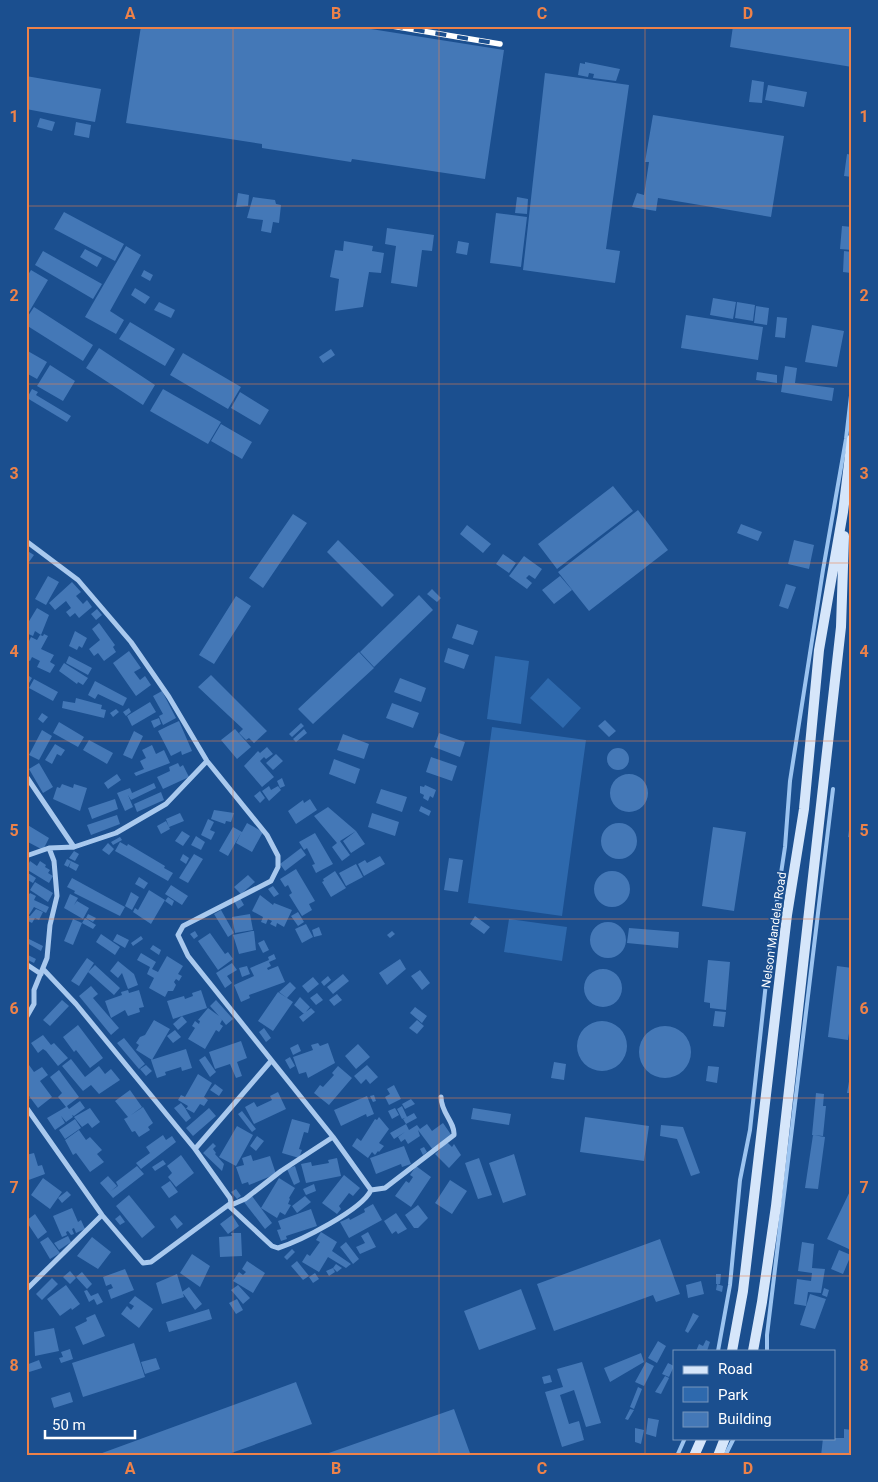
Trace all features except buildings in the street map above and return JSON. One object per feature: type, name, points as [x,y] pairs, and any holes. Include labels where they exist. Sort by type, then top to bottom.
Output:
[{"type":"main road","name":"Nelson Mandela Road","points":[[732,1350],[743,1291],[785,935],[804,808],[819,650],[843,512],[852,439]]},
{"type":"main road","name":"Nelson Mandela Road","points":[[753,1350],[776,1206],[840,637],[844,565],[843,512]]},
{"type":"main road","points":[[694,1456],[701,1440]]},
{"type":"main road","points":[[718,1456],[724,1440]]},
{"type":"street","points":[[26,541],[78,580],[105,609],[169,697],[207,761],[267,835],[278,856],[278,867],[271,881],[209,911],[183,926],[178,935],[188,956],[333,1137],[372,1190]]},
{"type":"street","points":[[26,856],[48,848],[74,847],[116,833],[154,811],[174,795],[207,761]]},
{"type":"street","points":[[26,776],[74,847]]},
{"type":"street","points":[[26,1018],[34,1004],[34,990],[47,958],[50,925],[57,896],[54,861],[48,848]]},
{"type":"street","points":[[26,964],[42,971],[71,998],[195,1149],[230,1198],[229,1206]]},
{"type":"street","points":[[195,1149],[271,1061]]},
{"type":"street","points":[[229,1206],[272,1246],[278,1248],[342,1218],[366,1199],[372,1190],[385,1188],[454,1135],[454,1131],[441,1108],[440,1098]]},
{"type":"street","points":[[26,1107],[102,1215],[143,1262],[151,1262],[229,1206],[245,1199],[281,1171],[333,1137]]},
{"type":"street","points":[[26,1290],[102,1215]]},
{"type":"green space","points":[[495,656],[529,661],[521,724],[487,719]]},
{"type":"green space","points":[[548,678],[581,708],[563,728],[530,698]]},
{"type":"green space","points":[[492,727],[586,740],[562,916],[468,903]]},
{"type":"green space","points":[[509,919],[567,927],[562,961],[504,952]]},
{"type":"waterway","points":[[718,1350],[730,1285],[740,1180],[750,1130],[770,946],[785,847],[790,781],[823,570],[846,439],[852,387]]},
{"type":"waterway","points":[[767,1350],[767,1335],[833,789]]},
{"type":"waterway","points":[[677,1456],[684,1440]]},
{"type":"waterway","points":[[725,1456],[733,1440]]},
{"type":"railway","points":[[392,26],[500,44]]}]
